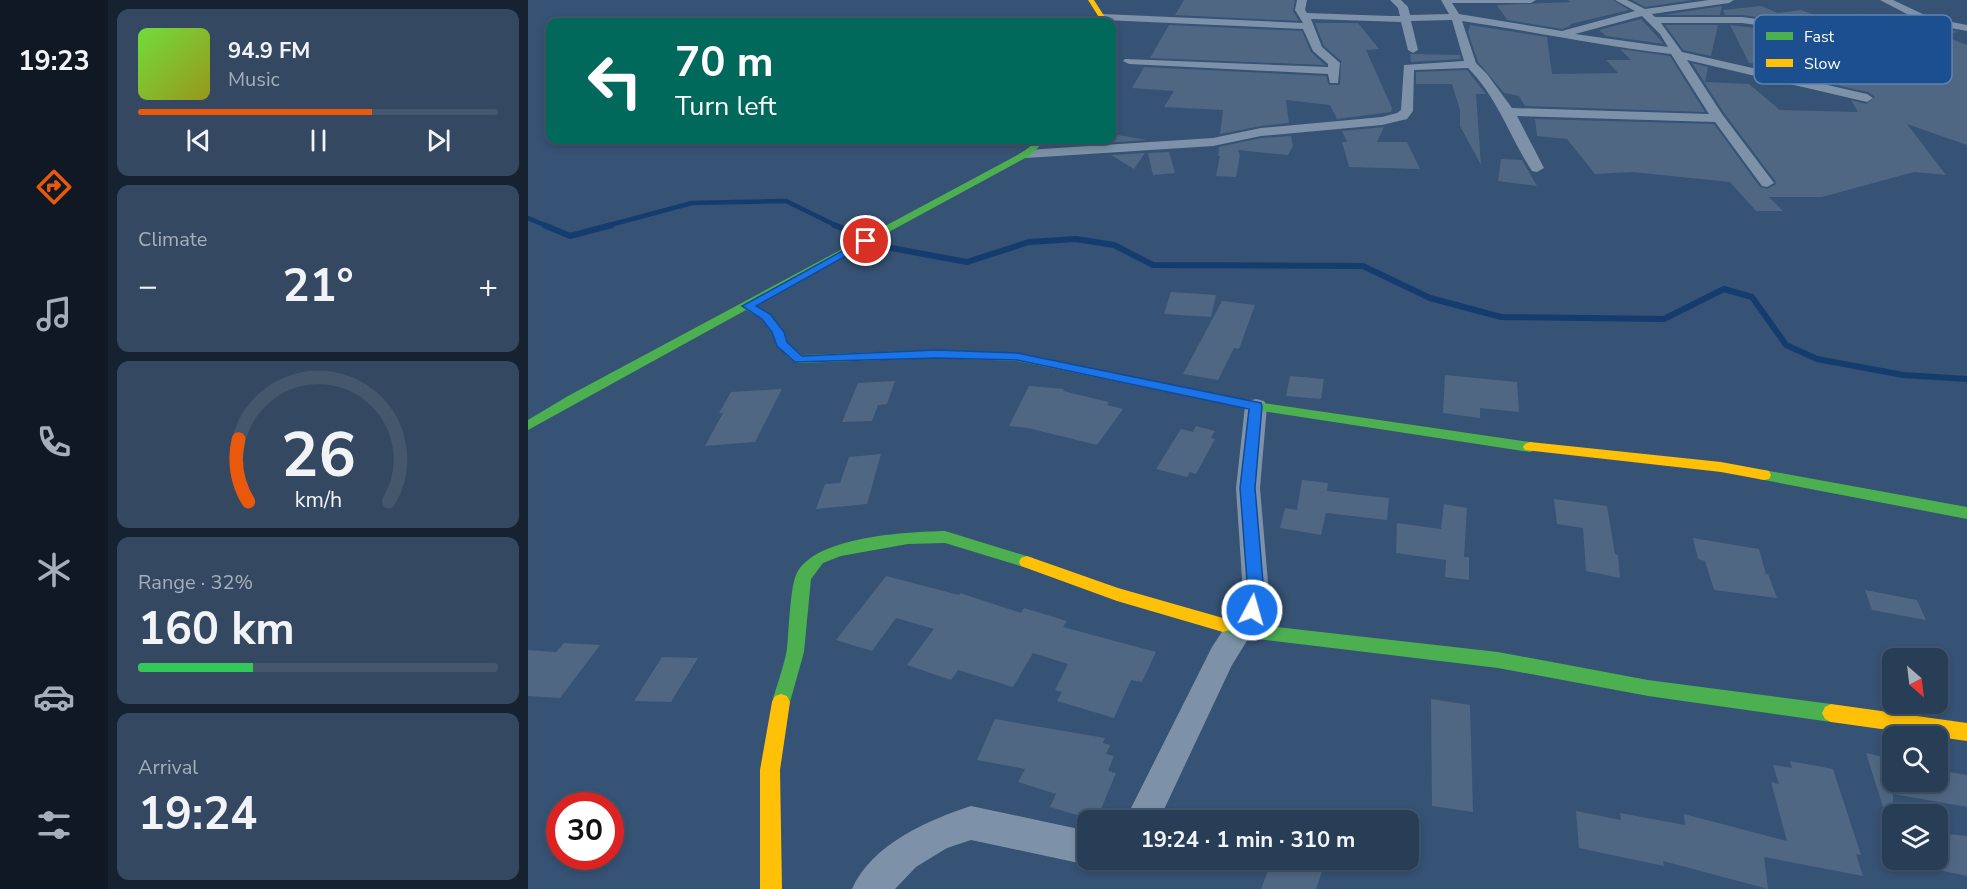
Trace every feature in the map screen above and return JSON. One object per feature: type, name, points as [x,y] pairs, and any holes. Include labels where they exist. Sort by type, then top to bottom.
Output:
[{"type":"street","points":[[1091,0],[1103,18]]},
{"type":"street","points":[[1302,0],[1300,10],[1317,49],[1334,63],[1334,84]]},
{"type":"street","points":[[1395,0],[1403,7],[1413,50]]},
{"type":"street","points":[[1446,0],[1531,0]]},
{"type":"street","points":[[1446,0],[1456,17],[1472,64],[1508,112],[1537,168]]},
{"type":"street","points":[[1620,0],[1647,16],[1664,32],[1675,53],[1719,118],[1767,183]]},
{"type":"street","points":[[1562,34],[1729,0]]},
{"type":"street","points":[[1885,0],[1916,15]]},
{"type":"street","points":[[1647,16],[1754,22]]},
{"type":"street","points":[[1116,20],[1157,18],[1266,27],[1306,21],[1456,17],[1675,53],[1754,72]]},
{"type":"street","points":[[1952,25],[1967,28]]},
{"type":"street","points":[[1129,61],[1334,71]]},
{"type":"street","points":[[1026,154],[1213,142],[1261,132],[1382,121],[1402,116],[1407,111],[1408,67],[1472,64]]},
{"type":"street","points":[[1807,84],[1867,98]]},
{"type":"street","points":[[1508,112],[1719,118]]},
{"type":"street","points":[[528,426],[572,399],[1026,154],[1037,144]]},
{"type":"street","points":[[748,306],[766,317],[778,332],[782,343],[799,359],[936,354],[1017,357],[1256,406],[1559,451],[1721,466],[1967,513]]},
{"type":"street","points":[[1147,810],[1222,656],[1252,610],[1256,594],[1248,488],[1256,406]]},
{"type":"street","points":[[771,889],[770,770],[781,701],[795,652],[803,577],[818,559],[839,550],[908,538],[945,537],[996,551],[1116,594],[1241,630],[1498,660],[1648,688],[1967,732]]},
{"type":"street","points":[[870,889],[904,855],[938,834],[971,823],[1077,847]]},
{"type":"building","points":[[1184,0],[1295,0],[1293,11],[1299,21],[1175,15]]},
{"type":"building","points":[[1567,0],[1613,0],[1629,10],[1571,24],[1562,29],[1507,20],[1497,5],[1571,2]]},
{"type":"building","points":[[1632,0],[1693,0],[1645,7]]},
{"type":"building","points":[[1722,6],[1720,15],[1663,15]]},
{"type":"building","points":[[1761,6],[1778,13],[1801,10],[1815,15],[1754,17],[1725,15],[1723,10]]},
{"type":"building","points":[[1641,19],[1664,44],[1606,36],[1599,30]]},
{"type":"building","points":[[1315,23],[1358,23],[1379,49],[1366,50],[1392,108],[1391,112],[1337,119],[1330,105],[1286,100],[1289,123],[1220,134],[1223,110],[1164,107],[1174,91],[1132,88],[1144,67],[1326,76],[1329,85],[1340,85],[1341,61],[1324,46]]},
{"type":"building","points":[[1169,25],[1302,31],[1311,52],[1325,65],[1150,58]]},
{"type":"building","points":[[1470,25],[1547,37],[1552,74],[1618,73],[1606,60],[1631,60],[1620,49],[1670,56],[1705,112],[1525,106],[1519,96],[1504,93],[1478,62],[1468,32]]},
{"type":"building","points":[[1665,25],[1718,25],[1711,56],[1683,50]]},
{"type":"building","points":[[1730,25],[1754,28],[1754,64],[1749,63]]},
{"type":"building","points":[[1952,39],[1967,45],[1967,145],[1907,124],[1946,175],[1914,172],[1822,197],[1769,197],[1783,211],[1756,211],[1730,182],[1632,172],[1595,174],[1567,139],[1537,136],[1535,119],[1714,124],[1760,187],[1767,189],[1776,182],[1724,113],[1692,63],[1708,67],[1705,82],[1749,84],[1780,110],[1858,112],[1851,100],[1866,104],[1875,97],[1868,92],[1839,84],[1952,84]]},
{"type":"building","points":[[1410,54],[1460,55],[1461,59],[1411,62]]},
{"type":"building","points":[[1467,70],[1486,94],[1476,94],[1481,165],[1460,126],[1460,110],[1452,84],[1416,84],[1416,72]]},
{"type":"building","points":[[1384,127],[1377,142],[1407,142],[1420,169],[1349,167],[1342,142],[1347,142],[1342,131]]},
{"type":"building","points":[[1116,135],[1147,140],[1116,142]]},
{"type":"building","points":[[1291,136],[1293,146],[1288,155],[1238,150],[1240,155],[1236,177],[1216,176],[1220,156],[1218,156],[1219,147],[1261,138]]},
{"type":"building","points":[[1169,152],[1175,173],[1153,175],[1148,153]]},
{"type":"building","points":[[1145,153],[1134,169],[1111,155]]},
{"type":"building","points":[[1501,159],[1522,160],[1537,186],[1498,181]]},
{"type":"building","points":[[1171,292],[1216,295],[1211,317],[1164,314]]},
{"type":"building","points":[[1222,301],[1255,305],[1239,349],[1234,348],[1218,380],[1183,374]]},
{"type":"building","points":[[1445,375],[1517,382],[1519,412],[1480,408],[1480,418],[1443,413]]},
{"type":"building","points":[[1290,376],[1324,379],[1321,399],[1286,396]]},
{"type":"building","points":[[895,381],[887,404],[878,405],[872,421],[842,422],[858,383]]},
{"type":"building","points":[[1029,386],[1064,389],[1063,391],[1109,402],[1107,405],[1123,409],[1097,445],[1028,428],[1009,426]]},
{"type":"building","points":[[782,389],[755,442],[705,446],[723,413],[719,413],[731,392]]},
{"type":"building","points":[[1196,426],[1215,431],[1211,438],[1215,439],[1196,474],[1190,472],[1187,477],[1156,469],[1181,429],[1193,432]]},
{"type":"building","points":[[881,454],[867,504],[816,509],[825,484],[840,483],[849,457]]},
{"type":"building","points":[[1302,480],[1328,483],[1327,491],[1389,498],[1387,520],[1326,513],[1321,535],[1280,528],[1285,508],[1297,510]]},
{"type":"building","points":[[1554,499],[1607,506],[1615,554],[1618,555],[1620,578],[1586,571],[1583,528],[1557,524]]},
{"type":"building","points":[[1444,504],[1467,508],[1464,557],[1469,557],[1469,580],[1445,577],[1446,560],[1396,553],[1397,523],[1441,529]]},
{"type":"building","points":[[1693,538],[1759,549],[1766,574],[1768,574],[1777,598],[1714,590],[1705,561],[1698,559]]},
{"type":"building","points":[[886,576],[959,595],[960,593],[1021,613],[1024,608],[1067,621],[1063,627],[1156,652],[1142,682],[1131,680],[1114,718],[1057,701],[1062,692],[1055,690],[1068,664],[1033,653],[1013,687],[958,670],[951,680],[907,665],[934,629],[896,618],[872,651],[836,640]]},
{"type":"building","points":[[1865,590],[1917,600],[1926,620],[1872,610]]},
{"type":"building","points":[[564,643],[600,645],[560,698],[528,696],[528,650],[556,652]]},
{"type":"building","points":[[662,657],[698,658],[671,702],[634,701]]},
{"type":"building","points":[[1431,699],[1470,705],[1473,812],[1432,806]]},
{"type":"building","points":[[995,719],[1105,738],[1103,743],[1110,745],[1106,754],[1114,756],[1108,771],[1116,773],[1101,810],[1077,810],[1077,815],[1050,807],[1056,794],[1018,782],[1025,769],[977,760]]},
{"type":"building","points":[[1866,753],[1882,757],[1882,792],[1948,792],[1948,772],[1967,775],[1967,807],[1893,794],[1893,804],[1882,804]]},
{"type":"building","points":[[1790,761],[1833,769],[1861,855],[1856,854],[1863,876],[1764,857],[1768,889],[1663,861],[1664,866],[1579,848],[1576,811],[1621,820],[1620,813],[1685,825],[1684,814],[1787,841],[1771,782],[1779,784],[1773,765],[1792,768]]},
{"type":"building","points":[[1948,834],[1967,836],[1967,876],[1938,870],[1948,870]]},
{"type":"building","points":[[1268,870],[1323,870],[1316,889],[1261,889]]},
{"type":"waterway","points":[[606,226],[692,203],[786,201],[837,226]]},
{"type":"waterway","points":[[528,218],[547,226]]},
{"type":"waterway","points":[[544,225],[570,236],[612,225]]},
{"type":"waterway","points":[[834,225],[891,248],[967,262],[1029,242],[1076,239],[1114,245],[1153,265],[1363,266],[1430,298],[1501,317],[1664,319],[1724,289],[1752,297],[1786,345],[1817,359],[1903,375],[1967,379]]},
{"type":"traffic: fast","points":[[528,426],[572,399],[1026,154],[1037,144]]},
{"type":"traffic: fast","points":[[748,306],[766,317],[778,332],[782,343],[799,359],[936,354],[1017,357],[1256,406],[1530,447]]},
{"type":"traffic: fast","points":[[1764,475],[1967,513]]},
{"type":"traffic: fast","points":[[781,702],[795,652],[803,577],[818,559],[839,550],[908,538],[945,537],[1027,562]]},
{"type":"traffic: fast","points":[[1223,625],[1241,630],[1498,660],[1648,688],[1831,713]]},
{"type":"traffic: slow","points":[[1091,0],[1102,18]]},
{"type":"traffic: slow","points":[[1530,447],[1721,467],[1764,475]]},
{"type":"traffic: slow","points":[[1027,562],[1117,594],[1223,625]]},
{"type":"traffic: slow","points":[[771,889],[770,770],[781,702]]},
{"type":"traffic: slow","points":[[1831,713],[1967,732]]},
{"type":"route","points":[[866,241],[748,306],[766,317],[778,332],[782,343],[799,359],[936,354],[985,354],[1017,357],[1256,406],[1248,488],[1256,594],[1252,610]]}]
